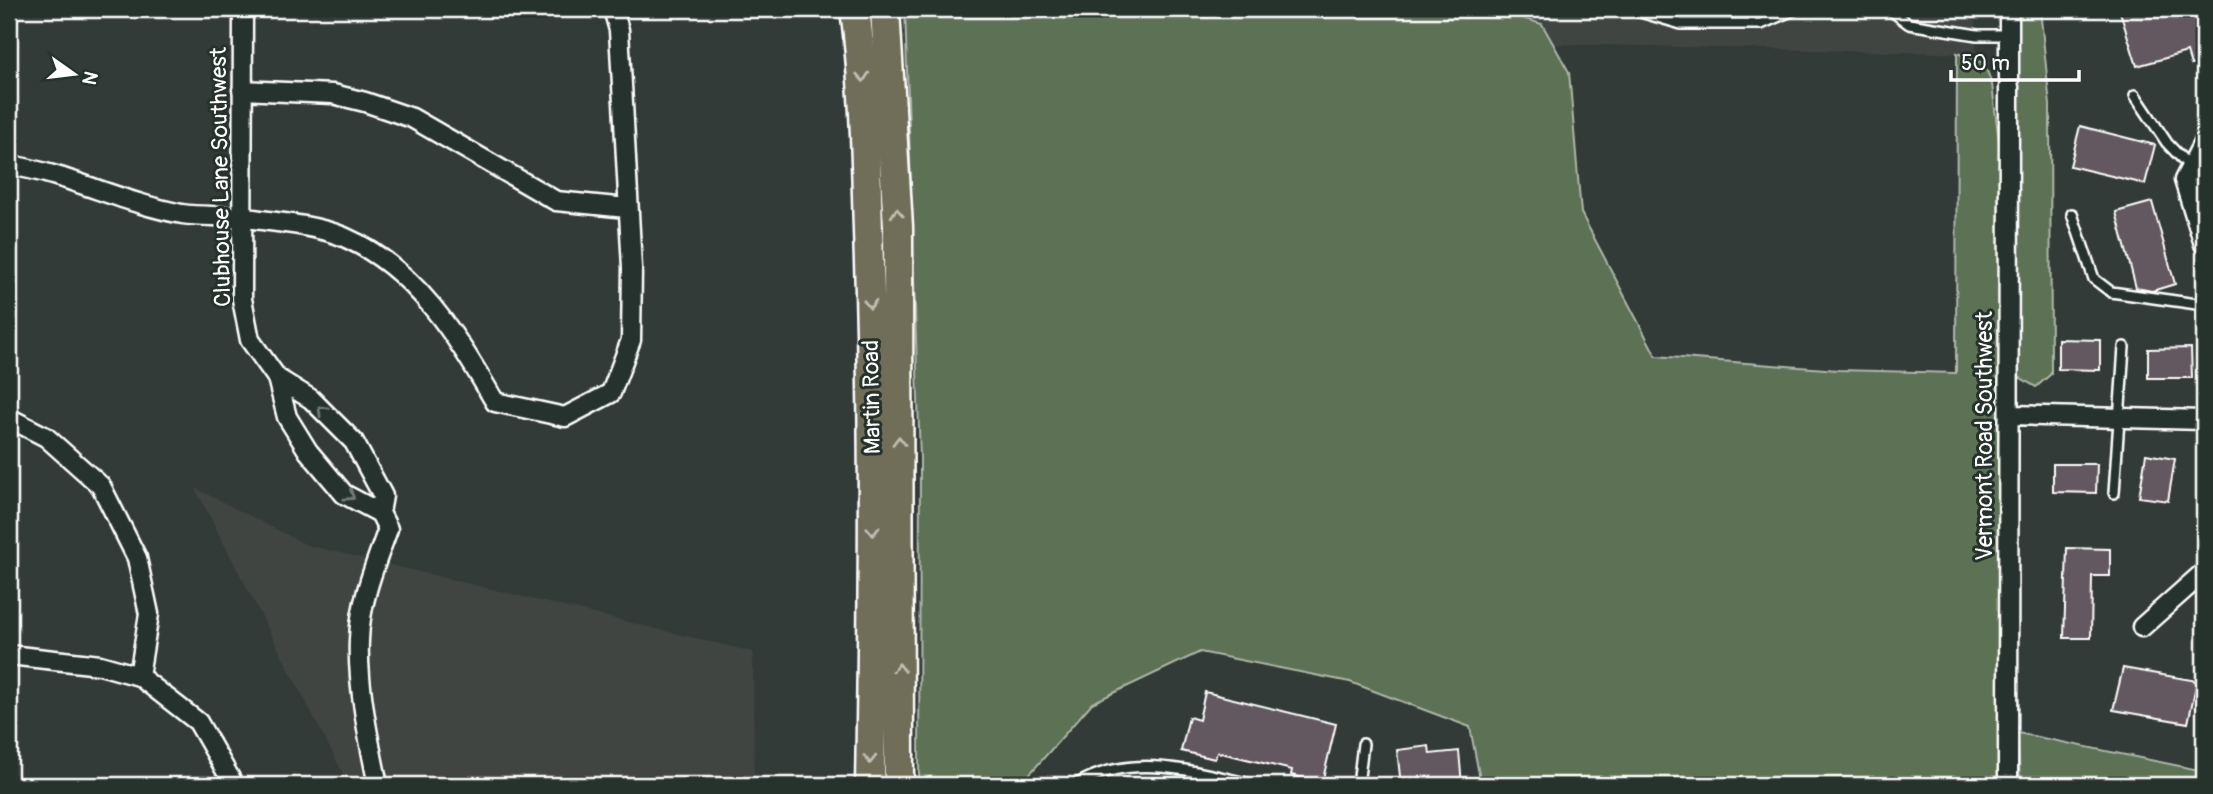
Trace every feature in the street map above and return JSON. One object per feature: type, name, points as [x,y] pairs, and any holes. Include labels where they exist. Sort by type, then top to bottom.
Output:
[{"type":"main road","name":"Martin Road","points":[[855,9],[863,74],[870,307],[873,567],[870,785]]},
{"type":"main road","name":"Martin Road","points":[[885,9],[898,227],[899,785]]},
{"type":"street","name":"Clubhouse Lane Southwest","points":[[243,9],[242,299],[250,340],[277,378],[287,416],[324,472],[344,494],[380,513],[388,529],[368,583],[359,639],[369,741],[378,785]]},
{"type":"street","points":[[9,165],[37,169],[119,199],[184,214],[243,218],[343,237],[406,276],[460,342],[495,402],[565,417],[611,393],[631,340],[632,268],[620,30],[613,9]]},
{"type":"street","name":"Vermont Road Southwest","points":[[2008,785],[2009,9]]},
{"type":"street","points":[[242,90],[333,94],[365,102],[412,118],[556,201],[627,208]]},
{"type":"street","points":[[2204,141],[2184,180],[2204,244]]},
{"type":"street","name":"Clubhouse Lane Southwest","points":[[277,378],[311,399],[354,442],[383,495],[380,513]]},
{"type":"street","points":[[2009,415],[2204,420]]},
{"type":"street","points":[[9,418],[46,437],[101,486],[137,558],[149,614],[139,676]]},
{"type":"street","points":[[2142,627],[2204,572]]},
{"type":"street","points":[[9,655],[100,665],[139,676],[198,722],[234,785]]},
{"type":"lane","points":[[1630,9],[1681,24],[1761,24],[1796,9]]},
{"type":"lane","points":[[1889,9],[1909,24],[1977,36],[2009,36]]},
{"type":"lane","points":[[2135,96],[2166,143],[2190,167]]},
{"type":"lane","points":[[2072,214],[2094,279],[2111,292],[2204,305]]},
{"type":"lane","points":[[2114,493],[2124,347]]},
{"type":"lane","points":[[1358,785],[1363,744]]},
{"type":"lane","points":[[1076,785],[1117,768],[1138,766],[1206,780],[1255,785]]},
{"type":"shaded area","points":[[1492,9],[1974,9],[1977,54],[1553,44],[1542,24]]},
{"type":"shaded area","points":[[195,488],[307,545],[753,652],[754,785],[349,785]]},
{"type":"green space","points":[[905,9],[1492,9],[1542,24],[1569,72],[1581,213],[1656,356],[1838,370],[1956,373],[1957,53],[1984,63],[1992,84],[2001,159],[1999,785],[1481,785],[1470,727],[1350,682],[1200,652],[1092,703],[1020,785],[919,785],[920,459]]},
{"type":"green space","points":[[2017,9],[2040,9],[2050,105],[2051,374],[2036,387],[2014,374]]},
{"type":"green space","points":[[2018,733],[2204,771],[2204,785],[2020,785]]},
{"type":"building","points":[[2119,9],[2204,9],[2204,62],[2191,65],[2187,52],[2137,66]]},
{"type":"building","points":[[2080,126],[2155,145],[2145,184],[2070,166]]},
{"type":"building","points":[[2152,202],[2175,284],[2152,291],[2136,288],[2116,212]]},
{"type":"building","points":[[2058,339],[2100,340],[2100,370],[2058,369]]},
{"type":"building","points":[[2191,348],[2192,378],[2148,378],[2148,349]]},
{"type":"building","points":[[2146,454],[2175,459],[2168,501],[2139,497]]},
{"type":"building","points":[[2053,464],[2097,464],[2096,493],[2053,492]]},
{"type":"building","points":[[2067,548],[2110,549],[2110,576],[2092,576],[2091,638],[2064,638]]},
{"type":"building","points":[[2123,668],[2197,681],[2188,723],[2113,710]]},
{"type":"building","points":[[1205,692],[1336,724],[1322,783],[1291,775],[1292,770],[1217,752],[1215,759],[1181,751],[1189,717],[1199,720]]},
{"type":"building","points":[[1429,746],[1430,754],[1459,751],[1462,785],[1401,785],[1397,750]]}]
